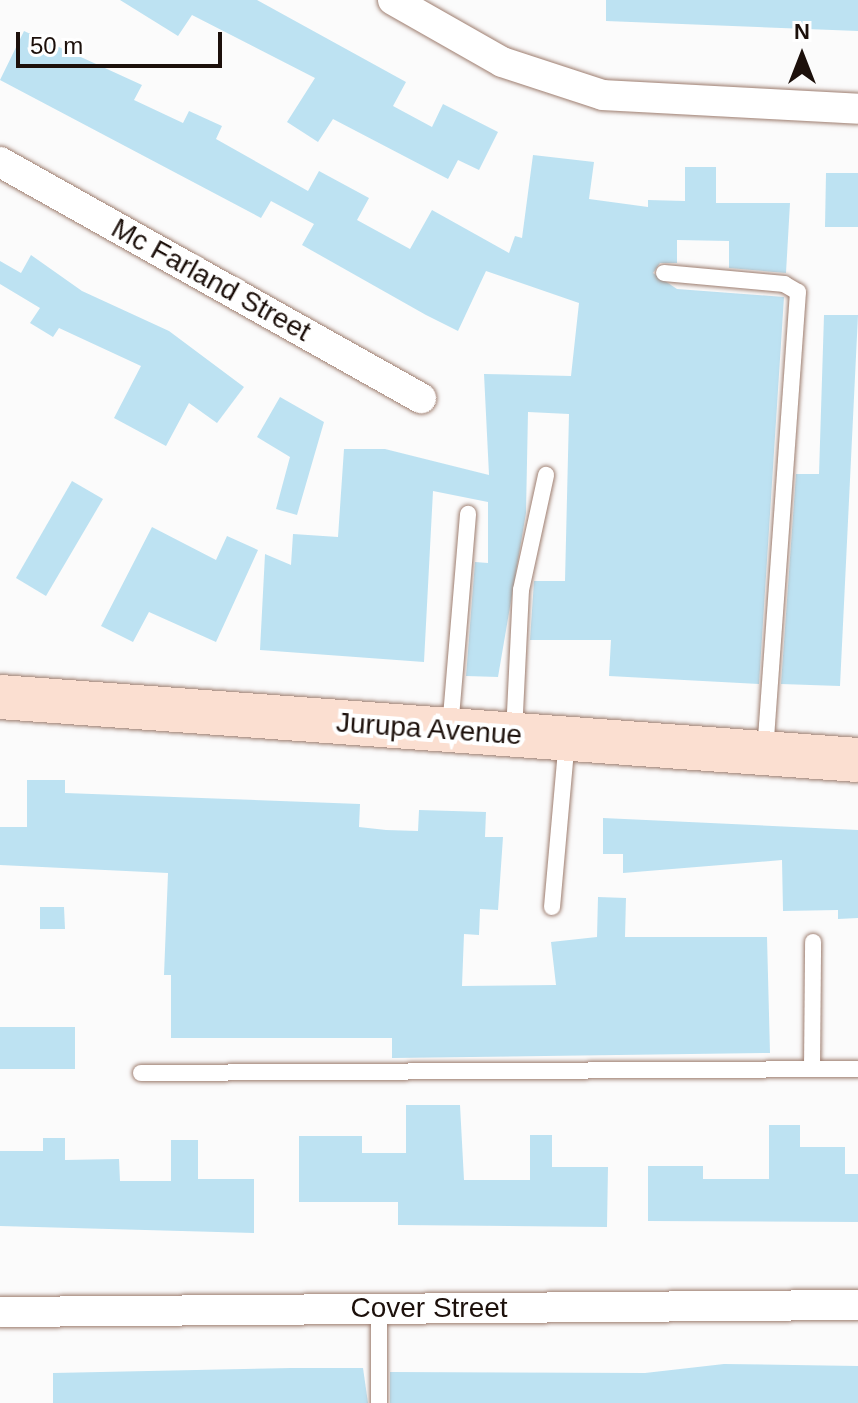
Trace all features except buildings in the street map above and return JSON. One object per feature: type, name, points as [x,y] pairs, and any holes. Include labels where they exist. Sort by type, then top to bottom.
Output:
[{"type":"main road","name":"Jurupa Avenue","points":[[0,697],[858,760]]},
{"type":"street","points":[[393,0],[502,62],[603,95],[858,109]]},
{"type":"street","name":"Mc Farland Street","points":[[0,162],[421,398]]},
{"type":"street","name":"Cover Street","points":[[0,1312],[858,1305]]},
{"type":"lane","points":[[664,273],[784,284],[798,292],[765,753]]},
{"type":"lane","points":[[514,735],[521,590],[546,475]]},
{"type":"lane","points":[[450,730],[468,514]]},
{"type":"lane","points":[[552,907],[567,739]]},
{"type":"lane","points":[[812,1069],[813,942]]},
{"type":"lane","points":[[141,1073],[858,1069]]},
{"type":"lane","points":[[379,1309],[379,1403]]}]
